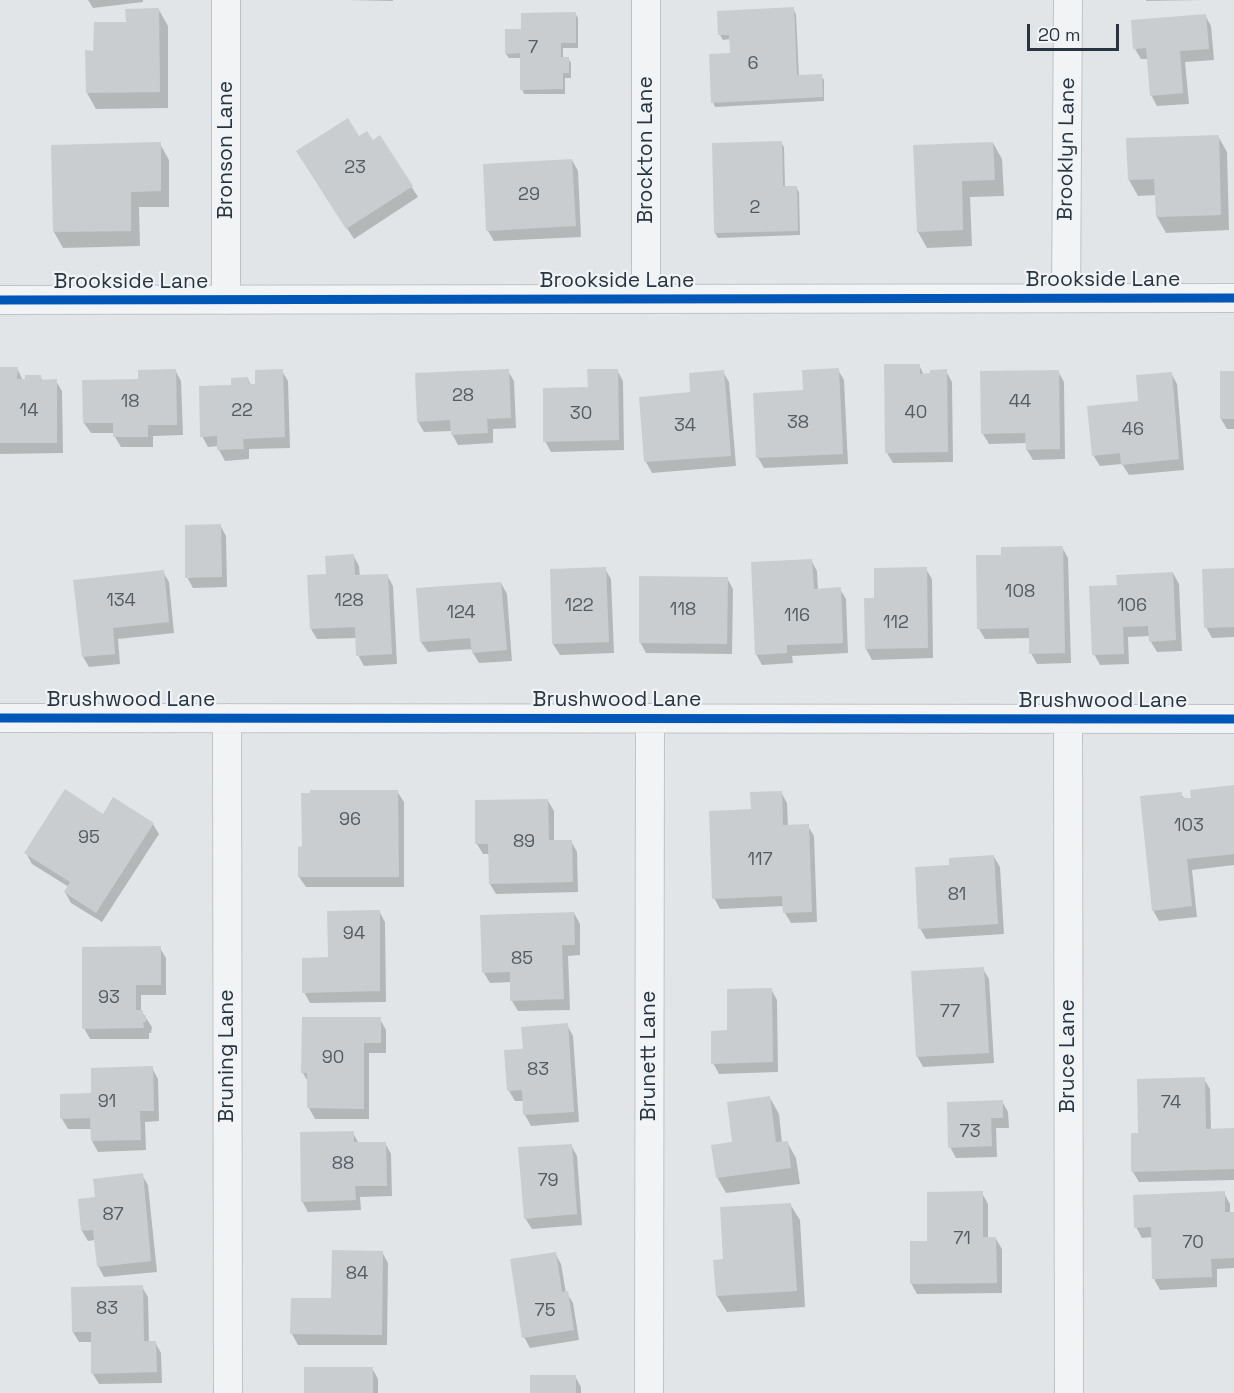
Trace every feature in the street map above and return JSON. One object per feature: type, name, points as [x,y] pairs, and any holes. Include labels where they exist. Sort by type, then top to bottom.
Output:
[{"type":"street","name":"Bronson Lane","points":[[226,0],[226,300]]},
{"type":"street","name":"Brockton Lane","points":[[646,0],[646,299]]},
{"type":"street","name":"Brooklyn Lane","points":[[1066,297],[1068,0]]},
{"type":"street","name":"Brookside Lane","points":[[0,300],[1234,298]]},
{"type":"street","name":"Brushwood Lane","points":[[0,718],[1234,719]]},
{"type":"street","name":"Bruning Lane","points":[[227,718],[228,1393]]},
{"type":"street","name":"Brunett Lane","points":[[649,1393],[650,718]]},
{"type":"street","name":"Bruce Lane","points":[[1068,719],[1069,1393]]},
{"type":"building","points":[[794,7],[797,75],[822,74],[823,97],[711,103],[709,54],[730,53],[729,35],[718,35],[717,11]]},
{"type":"building","points":[[159,8],[160,92],[86,93],[85,50],[93,51],[94,22],[126,22],[125,9]]},
{"type":"building","points":[[576,12],[576,43],[561,43],[561,57],[569,57],[569,73],[563,73],[563,89],[520,90],[520,53],[505,54],[505,29],[521,29],[521,13]]},
{"type":"building","points":[[1206,14],[1209,49],[1180,51],[1183,93],[1150,96],[1146,48],[1133,49],[1131,20]]},
{"type":"building","points":[[348,118],[359,136],[367,131],[373,140],[380,135],[413,186],[346,229],[296,151]]},
{"type":"building","points":[[1219,135],[1221,215],[1156,217],[1154,179],[1128,180],[1126,138]]},
{"type":"building","points":[[782,141],[783,186],[797,186],[798,231],[714,233],[712,143]]},
{"type":"building","points":[[161,142],[161,191],[131,192],[131,231],[53,232],[51,145]]},
{"type":"building","points":[[993,142],[995,180],[962,181],[963,230],[917,232],[913,145]]},
{"type":"building","points":[[572,159],[576,226],[486,231],[483,164]]},
{"type":"building","points":[[884,364],[920,364],[920,374],[930,373],[930,370],[947,369],[948,452],[885,453]]},
{"type":"building","points":[[0,367],[18,367],[17,379],[25,379],[25,375],[41,375],[41,380],[57,379],[57,443],[0,443]]},
{"type":"building","points":[[839,368],[843,454],[756,458],[753,393],[803,390],[802,370]]},
{"type":"building","points":[[176,369],[177,425],[148,425],[148,437],[113,437],[113,423],[83,423],[82,380],[138,379],[138,370]]},
{"type":"building","points":[[283,369],[285,437],[243,439],[244,449],[217,450],[217,436],[200,437],[199,386],[231,385],[231,378],[248,377],[249,384],[255,384],[255,370]]},
{"type":"building","points":[[509,369],[511,418],[487,419],[488,433],[451,435],[450,420],[417,422],[415,373]]},
{"type":"building","points":[[587,369],[618,369],[619,440],[543,442],[543,388],[588,387]]},
{"type":"building","points":[[724,370],[731,456],[644,462],[639,397],[690,392],[689,373]]},
{"type":"building","points":[[1059,370],[1060,449],[1026,450],[1025,433],[981,434],[980,371]]},
{"type":"building","points":[[1220,371],[1234,371],[1234,419],[1220,419]]},
{"type":"building","points":[[1172,372],[1179,459],[1121,465],[1120,453],[1092,456],[1087,406],[1138,401],[1136,375]]},
{"type":"building","points":[[221,524],[222,577],[185,578],[185,525]]},
{"type":"building","points":[[1063,546],[1065,653],[1029,654],[1029,628],[977,629],[976,555],[1001,555],[1001,547]]},
{"type":"building","points":[[354,554],[355,575],[388,574],[392,654],[356,656],[355,627],[310,629],[307,575],[326,574],[325,556]]},
{"type":"building","points":[[812,559],[814,589],[841,587],[843,643],[787,645],[787,653],[755,655],[751,562]]},
{"type":"building","points":[[606,567],[609,642],[552,644],[550,569]]},
{"type":"building","points":[[927,567],[928,648],[865,649],[864,598],[874,598],[874,568]]},
{"type":"building","points":[[1234,568],[1234,627],[1204,628],[1202,569]]},
{"type":"building","points":[[164,570],[169,622],[113,628],[115,654],[82,657],[73,580]]},
{"type":"building","points":[[1173,572],[1176,640],[1149,642],[1148,626],[1123,627],[1124,654],[1092,655],[1089,586],[1117,585],[1116,575]]},
{"type":"building","points":[[639,576],[728,577],[727,644],[639,643]]},
{"type":"building","points":[[501,582],[507,650],[472,653],[470,638],[420,642],[416,588]]},
{"type":"building","points":[[1234,785],[1234,854],[1187,859],[1192,906],[1152,911],[1140,796],[1182,792],[1182,798],[1191,798],[1190,790]]},
{"type":"building","points":[[65,789],[103,814],[113,797],[154,823],[96,913],[64,892],[70,882],[24,853]]},
{"type":"building","points":[[310,790],[398,790],[399,877],[298,877],[298,847],[302,846],[301,793],[310,793]]},
{"type":"building","points":[[782,791],[783,825],[809,824],[812,912],[783,913],[782,896],[712,899],[709,811],[751,809],[750,792]]},
{"type":"building","points":[[548,799],[549,840],[572,840],[573,882],[489,884],[488,844],[475,844],[475,800]]},
{"type":"building","points":[[994,855],[998,924],[918,929],[915,867],[949,865],[949,858]]},
{"type":"building","points":[[380,910],[380,991],[302,993],[302,958],[328,957],[327,911]]},
{"type":"building","points":[[574,912],[575,945],[562,945],[564,999],[510,1001],[510,972],[482,973],[480,915]]},
{"type":"building","points":[[161,946],[161,985],[136,985],[136,1010],[143,1010],[143,1015],[146,1015],[146,1022],[143,1022],[144,1028],[82,1029],[82,947]]},
{"type":"building","points":[[984,967],[989,1053],[916,1057],[911,971]]},
{"type":"building","points":[[772,988],[773,1062],[711,1064],[711,1031],[727,1030],[727,989]]},
{"type":"building","points":[[302,1017],[381,1017],[381,1043],[364,1043],[364,1109],[307,1108],[307,1073],[301,1073]]},
{"type":"building","points":[[568,1023],[574,1112],[523,1115],[522,1090],[507,1091],[504,1050],[523,1049],[521,1027]]},
{"type":"building","points":[[153,1066],[154,1111],[140,1111],[141,1140],[91,1141],[90,1118],[60,1119],[60,1094],[91,1093],[91,1068]]},
{"type":"building","points":[[1205,1077],[1206,1129],[1234,1128],[1234,1169],[1131,1172],[1131,1133],[1138,1133],[1137,1079]]},
{"type":"building","points":[[770,1096],[776,1142],[788,1141],[791,1168],[716,1178],[711,1145],[732,1142],[727,1102]]},
{"type":"building","points":[[1003,1100],[1003,1118],[991,1118],[992,1146],[948,1148],[947,1102]]},
{"type":"building","points":[[354,1131],[354,1142],[386,1142],[387,1186],[355,1186],[356,1200],[301,1202],[300,1132]]},
{"type":"building","points":[[572,1144],[577,1214],[524,1219],[518,1147]]},
{"type":"building","points":[[143,1173],[151,1261],[97,1267],[93,1230],[81,1231],[78,1199],[95,1197],[93,1179]]},
{"type":"building","points":[[983,1191],[983,1237],[996,1237],[997,1283],[910,1284],[910,1241],[927,1241],[927,1192]]},
{"type":"building","points":[[1225,1191],[1225,1212],[1234,1212],[1234,1258],[1211,1259],[1212,1277],[1152,1279],[1151,1227],[1134,1228],[1133,1195]]},
{"type":"building","points":[[791,1203],[797,1291],[716,1296],[713,1260],[723,1259],[720,1207]]},
{"type":"building","points":[[332,1250],[383,1251],[382,1335],[290,1334],[291,1298],[331,1298]]},
{"type":"building","points":[[556,1252],[562,1292],[568,1291],[574,1330],[522,1338],[510,1259]]},
{"type":"building","points":[[143,1285],[144,1341],[156,1341],[157,1372],[91,1374],[91,1332],[72,1332],[71,1287]]},
{"type":"building","points":[[304,1367],[373,1367],[373,1393],[304,1393]]},
{"type":"building","points":[[530,1375],[576,1375],[576,1393],[530,1393]]},
{"type":"cycle path","points":[[0,300],[1234,298]]},
{"type":"cycle path","points":[[0,718],[1234,719]]}]
